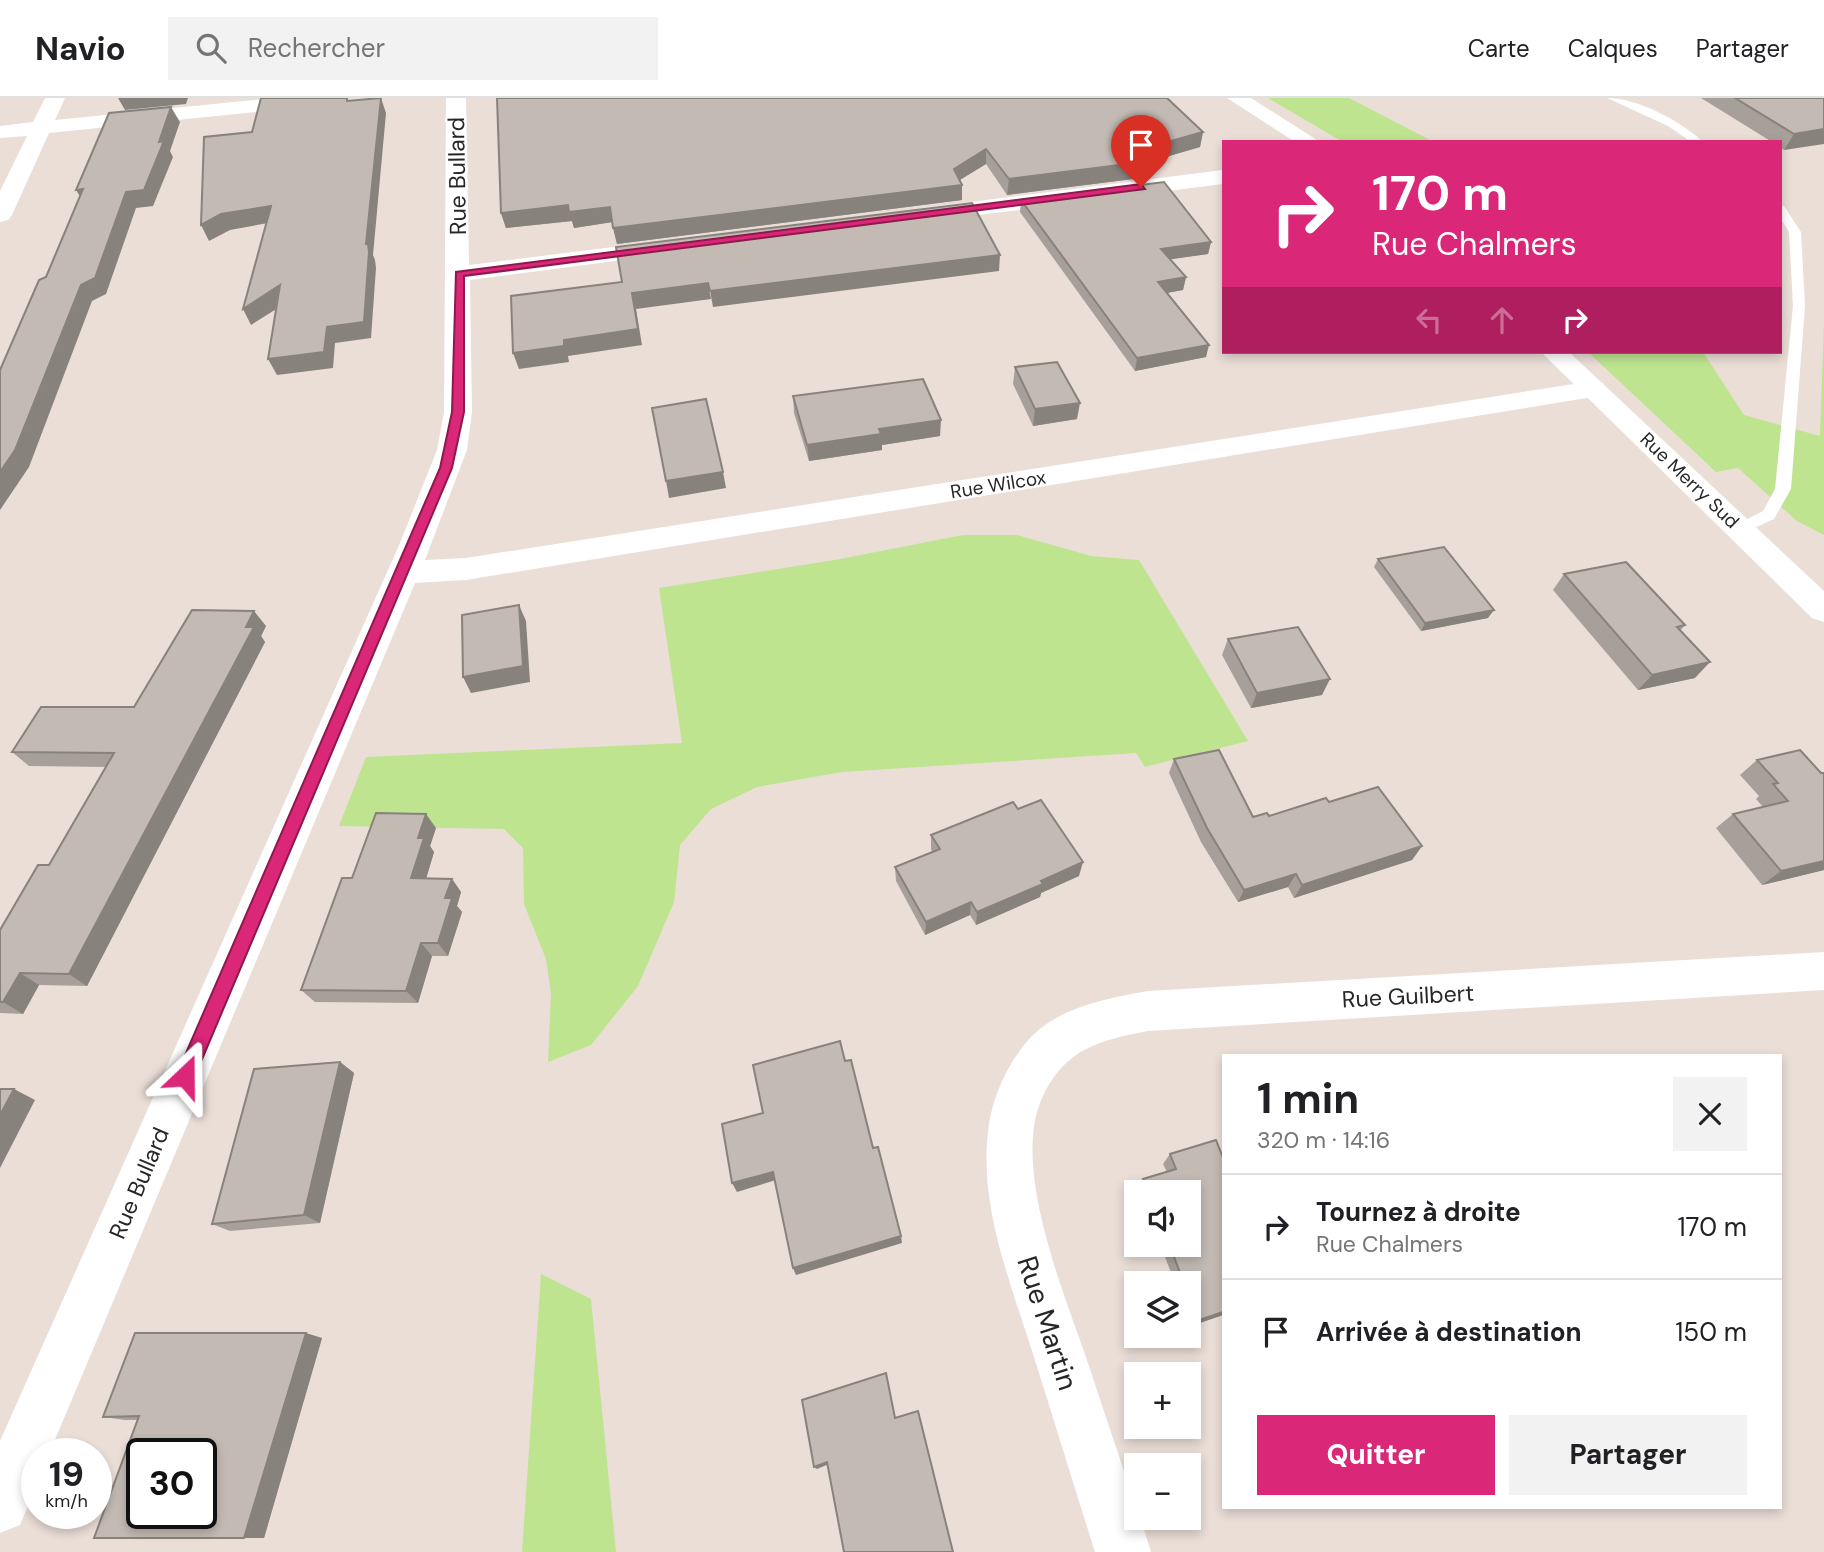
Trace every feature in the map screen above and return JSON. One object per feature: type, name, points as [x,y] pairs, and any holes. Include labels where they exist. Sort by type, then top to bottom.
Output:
[{"type":"street","points":[[0,215],[55,98]]},
{"type":"street","points":[[0,132],[334,98]]},
{"type":"street","name":"Rue Bullard","points":[[0,1505],[446,468],[456,433],[459,274],[456,98]]},
{"type":"street","points":[[1237,98],[1307,140]]},
{"type":"street","points":[[896,219],[1222,177]]},
{"type":"street","points":[[459,274],[691,245]]},
{"type":"street","name":"Rue Merry Sud","points":[[1556,354],[1824,610]]},
{"type":"street","name":"Rue Wilcox","points":[[403,572],[480,566],[1593,389]]},
{"type":"street","name":"Rue Guilbert","points":[[1021,1090],[1037,1065],[1061,1040],[1078,1029],[1102,1020],[1148,1012],[1824,971]]},
{"type":"street","name":"Rue Martin","points":[[1021,1090],[1011,1123],[1009,1163],[1017,1228],[1123,1552]]},
{"type":"lane","points":[[1612,98],[1672,124],[1695,140]]},
{"type":"lane","points":[[1741,529],[1760,523],[1777,508],[1783,489],[1799,306],[1795,232],[1782,211]]},
{"type":"green space","points":[[1268,98],[1349,98],[1430,140],[1340,140]]},
{"type":"green space","points":[[1824,323],[1824,535],[1797,521],[1738,468],[1716,472],[1590,354],[1704,354],[1744,415],[1820,436]]},
{"type":"green space","points":[[963,535],[1017,535],[1091,556],[1139,560],[1248,741],[1145,767],[1136,753],[842,772],[757,787],[711,809],[680,845],[674,902],[638,986],[591,1045],[548,1062],[551,993],[546,959],[524,904],[523,848],[504,829],[339,826],[366,757],[682,743],[659,588],[835,560]]},
{"type":"green space","points":[[541,1274],[591,1299],[616,1552],[522,1552]]},
{"type":"building","points":[[261,98],[347,98],[347,101],[381,98],[366,244],[369,252],[364,322],[327,327],[324,352],[268,359],[280,285],[243,309],[271,206],[221,214],[201,225],[204,137],[252,132]]},
{"type":"building","points":[[497,98],[1167,98],[1203,132],[1142,149],[1151,161],[1009,179],[986,149],[954,169],[962,185],[613,228],[610,207],[569,212],[568,205],[501,213]]},
{"type":"building","points":[[1735,98],[1824,98],[1824,129],[1794,134]]},
{"type":"building","points":[[171,107],[159,142],[164,141],[144,190],[126,192],[95,278],[81,285],[15,450],[0,472],[0,370],[39,280],[46,277],[83,189],[76,190],[109,113]]},
{"type":"building","points":[[1164,182],[1211,242],[1161,249],[1186,277],[1158,282],[1209,345],[1137,358],[1021,200]]},
{"type":"building","points":[[972,203],[1000,255],[710,291],[708,283],[632,293],[638,329],[564,340],[564,346],[513,353],[511,296],[622,282],[616,247]]},
{"type":"building","points":[[1057,362],[1080,403],[1035,409],[1015,367]]},
{"type":"building","points":[[923,379],[941,420],[879,429],[881,434],[807,445],[793,396]]},
{"type":"building","points":[[706,399],[723,472],[666,481],[652,408]]},
{"type":"building","points":[[1444,547],[1494,610],[1425,623],[1378,559]]},
{"type":"building","points":[[1626,562],[1685,625],[1677,627],[1710,662],[1652,675],[1564,574]]},
{"type":"building","points":[[519,605],[523,666],[463,677],[462,615]]},
{"type":"building","points":[[192,610],[254,611],[246,627],[254,627],[69,974],[20,973],[3,1002],[0,1002],[0,930],[38,865],[49,865],[114,753],[12,752],[41,707],[134,707]]},
{"type":"building","points":[[1298,627],[1330,679],[1257,693],[1228,639]]},
{"type":"building","points":[[1219,750],[1253,817],[1267,813],[1269,816],[1326,798],[1329,802],[1378,787],[1422,846],[1302,885],[1296,874],[1244,890],[1207,828],[1174,759]]},
{"type":"building","points":[[1800,750],[1824,773],[1824,861],[1781,871],[1733,814],[1788,801],[1773,784],[1778,783],[1757,760]]},
{"type":"building","points":[[1041,800],[1083,862],[1041,881],[1043,884],[977,912],[971,902],[926,922],[895,867],[940,849],[931,835],[1013,802],[1018,809]]},
{"type":"building","points":[[376,813],[426,814],[418,838],[424,838],[411,878],[452,879],[445,898],[452,898],[438,943],[421,943],[406,991],[301,990],[342,878],[352,878]]},
{"type":"building","points":[[840,1041],[845,1061],[851,1060],[873,1148],[878,1147],[901,1236],[793,1268],[773,1172],[732,1183],[722,1124],[763,1113],[753,1065]]},
{"type":"building","points":[[340,1062],[304,1215],[212,1224],[254,1069]]},
{"type":"building","points":[[0,1089],[14,1089],[0,1115]]},
{"type":"building","points":[[1216,1140],[1222,1155],[1222,1312],[1201,1319],[1201,1271],[1179,1271],[1174,1257],[1201,1257],[1201,1180],[1143,1179],[1176,1169],[1170,1154]]},
{"type":"building","points":[[135,1333],[306,1333],[244,1538],[94,1538],[97,1529],[112,1529],[112,1489],[126,1451],[126,1529],[217,1529],[217,1438],[131,1438],[139,1416],[103,1417]]},
{"type":"building","points":[[886,1373],[895,1418],[918,1411],[953,1552],[844,1552],[827,1462],[814,1467],[802,1400]]},
{"type":"route","points":[[185,1076],[446,468],[456,433],[458,412],[459,274],[1141,187]]}]
